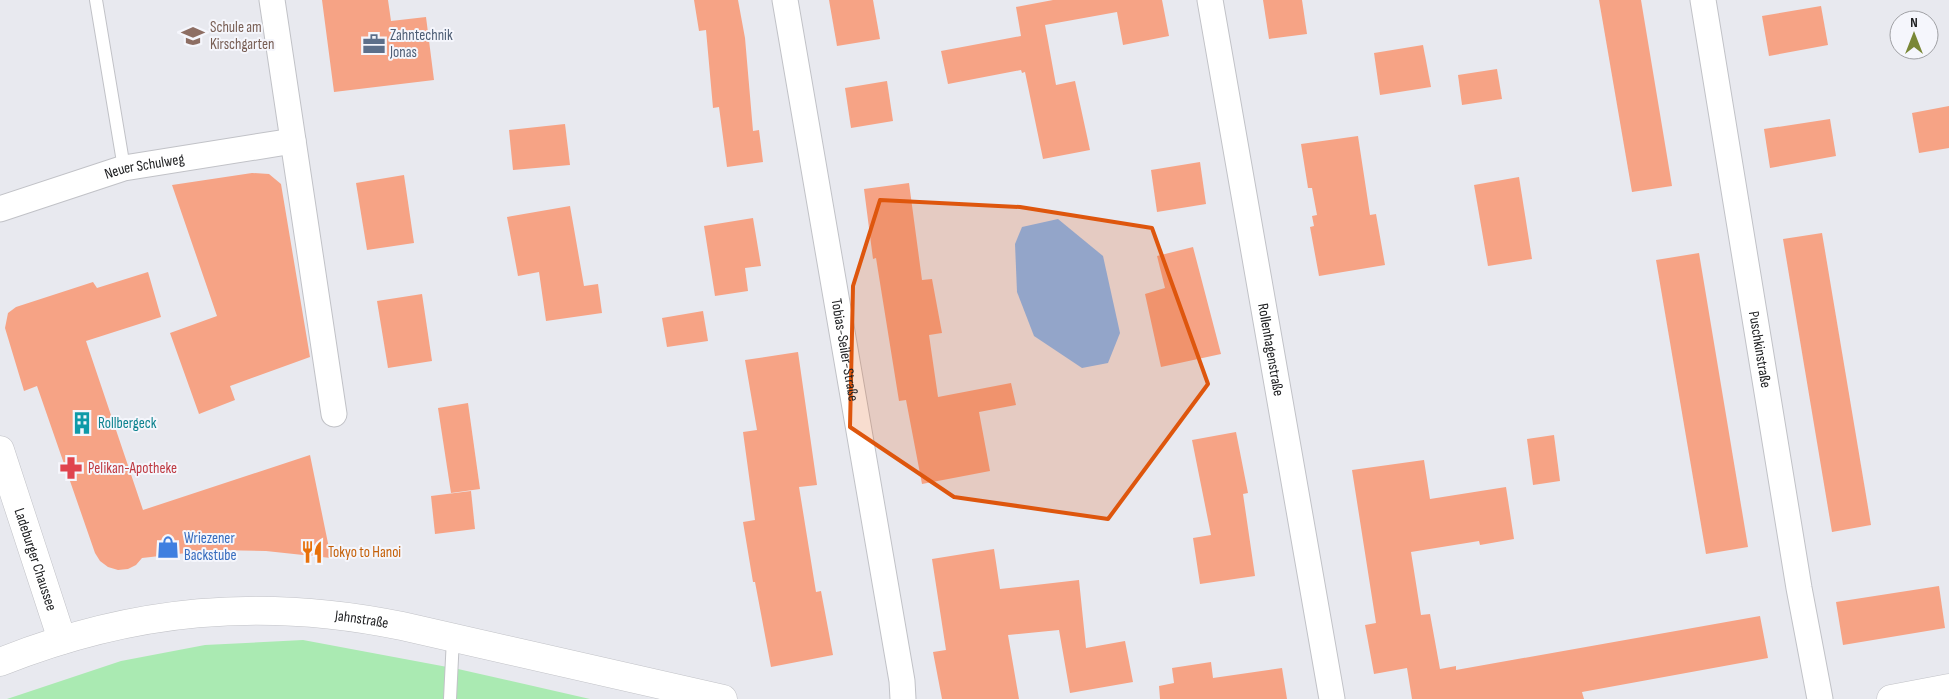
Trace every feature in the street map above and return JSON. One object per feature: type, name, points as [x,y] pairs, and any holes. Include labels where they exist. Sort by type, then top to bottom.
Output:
[{"type":"main road","name":"Ladeburger Chaussee","points":[[0,450],[62,640]]},
{"type":"main road","name":"Jahnstraße","points":[[0,662],[96,630],[162,616],[247,610],[304,612],[363,618],[723,699]]},
{"type":"main road","points":[[1891,699],[1949,688]]},
{"type":"street","points":[[272,0],[334,414]]},
{"type":"street","name":"Tobias-Seiler-Straße","points":[[785,0],[902,681],[903,699]]},
{"type":"street","name":"Rollenhagenstraße","points":[[1210,0],[1332,699]]},
{"type":"street","name":"Puschkinstraße","points":[[1703,0],[1799,588],[1820,699]]},
{"type":"street","name":"Neuer Schulweg","points":[[0,209],[124,168],[293,141]]},
{"type":"lane","points":[[96,0],[124,168]]},
{"type":"lane","points":[[450,699],[454,638]]},
{"type":"highlighted area","points":[[880,200],[1020,207],[1152,228],[1208,384],[1108,519],[954,497],[850,427],[853,286]]},
{"type":"green space","points":[[303,640],[458,669],[590,699],[7,699],[121,661],[205,645]]},
{"type":"water","points":[[1058,219],[1103,256],[1120,333],[1108,363],[1082,368],[1034,336],[1017,292],[1015,244],[1022,227]]},
{"type":"building","points":[[322,0],[388,0],[391,21],[426,17],[434,80],[334,92]]},
{"type":"building","points":[[694,0],[738,0],[745,38],[753,131],[759,130],[763,162],[727,167],[719,107],[713,108],[706,30],[699,31]]},
{"type":"building","points":[[829,0],[873,0],[880,39],[837,46]]},
{"type":"building","points":[[1053,0],[1162,0],[1169,36],[1123,45],[1117,12],[1045,25],[1056,85],[1075,81],[1090,150],[1043,159],[1025,72],[1022,73],[1021,70],[948,84],[941,51],[1021,36],[1016,7]]},
{"type":"building","points":[[1263,0],[1302,0],[1307,34],[1269,39]]},
{"type":"building","points":[[1599,0],[1641,0],[1672,186],[1632,192]]},
{"type":"building","points":[[1821,6],[1828,45],[1769,56],[1762,16]]},
{"type":"building","points":[[1423,45],[1431,87],[1380,95],[1374,53]]},
{"type":"building","points":[[1497,69],[1502,99],[1462,105],[1458,75]]},
{"type":"building","points":[[887,81],[893,121],[851,128],[845,88]]},
{"type":"building","points":[[1949,106],[1949,148],[1919,153],[1912,113]]},
{"type":"building","points":[[1830,119],[1836,156],[1770,168],[1764,129]]},
{"type":"building","points":[[565,124],[570,165],[513,170],[509,130]]},
{"type":"building","points":[[1358,136],[1370,215],[1376,214],[1385,265],[1319,276],[1310,227],[1314,226],[1312,216],[1317,215],[1312,188],[1308,188],[1301,144]]},
{"type":"building","points":[[1200,162],[1206,204],[1157,212],[1151,170]]},
{"type":"building","points":[[252,173],[269,174],[281,184],[310,357],[230,386],[235,400],[199,414],[170,333],[217,316],[172,185]]},
{"type":"building","points":[[404,175],[414,243],[367,250],[356,183]]},
{"type":"building","points":[[1519,177],[1532,259],[1488,266],[1474,185]]},
{"type":"building","points":[[909,183],[922,280],[932,279],[942,333],[929,335],[938,397],[1011,383],[1016,405],[979,412],[990,471],[922,484],[906,400],[899,401],[876,258],[873,259],[864,189]]},
{"type":"building","points":[[570,206],[584,286],[598,284],[602,313],[546,321],[539,272],[518,276],[507,217]]},
{"type":"building","points":[[753,218],[761,266],[745,268],[748,291],[715,296],[704,226]]},
{"type":"building","points":[[1822,233],[1871,525],[1832,532],[1783,239]]},
{"type":"building","points":[[1193,247],[1221,354],[1161,367],[1145,294],[1165,288],[1157,256]]},
{"type":"building","points":[[1699,253],[1748,547],[1706,554],[1656,260]]},
{"type":"building","name":"Rollbergeck","points":[[148,272],[161,317],[86,341],[143,510],[310,455],[331,558],[266,551],[213,550],[142,558],[136,565],[128,569],[118,570],[108,567],[100,561],[95,553],[37,386],[24,391],[5,328],[8,313],[16,307],[93,282],[97,288]]},
{"type":"building","points":[[422,294],[432,361],[388,368],[377,301]]},
{"type":"building","points":[[703,311],[708,341],[667,347],[662,318]]},
{"type":"building","points":[[798,352],[817,485],[799,487],[816,592],[821,591],[833,655],[771,667],[755,582],[753,582],[743,522],[755,520],[743,432],[757,430],[745,360]]},
{"type":"building","points":[[468,403],[480,489],[451,493],[438,408]]},
{"type":"building","points":[[1236,432],[1248,493],[1243,494],[1255,576],[1200,584],[1193,538],[1211,535],[1192,440]]},
{"type":"building","points":[[1554,435],[1560,481],[1533,485],[1527,439]]},
{"type":"building","points":[[1424,460],[1430,499],[1506,487],[1514,539],[1480,545],[1479,541],[1411,552],[1421,615],[1430,614],[1440,669],[1456,666],[1456,670],[1760,616],[1768,658],[1582,692],[1584,699],[1412,699],[1407,668],[1374,674],[1365,625],[1376,623],[1352,470]]},
{"type":"building","points":[[471,491],[475,529],[435,534],[431,496]]},
{"type":"building","points":[[994,549],[1000,589],[1079,580],[1086,648],[1125,641],[1133,682],[1070,693],[1059,630],[1008,635],[1019,699],[942,699],[933,652],[946,650],[932,559]]},
{"type":"building","points":[[1939,586],[1945,628],[1843,645],[1836,602]]},
{"type":"building","points":[[1211,662],[1213,678],[1282,668],[1287,699],[1160,699],[1159,686],[1174,683],[1172,668]]},
{"type":"place","name":"Schule am Kirschgarten","points":[[193,36]]},
{"type":"place","name":"Zahntechnik Jonas","points":[[374,44]]},
{"type":"place","name":"Rollbergeck","points":[[82,423]]},
{"type":"place","name":"Pelikan-Apotheke","points":[[71,468]]},
{"type":"place","name":"Wriezener Backstube","points":[[168,547]]},
{"type":"place","name":"Tokyo to Hanoi","points":[[312,552]]}]
